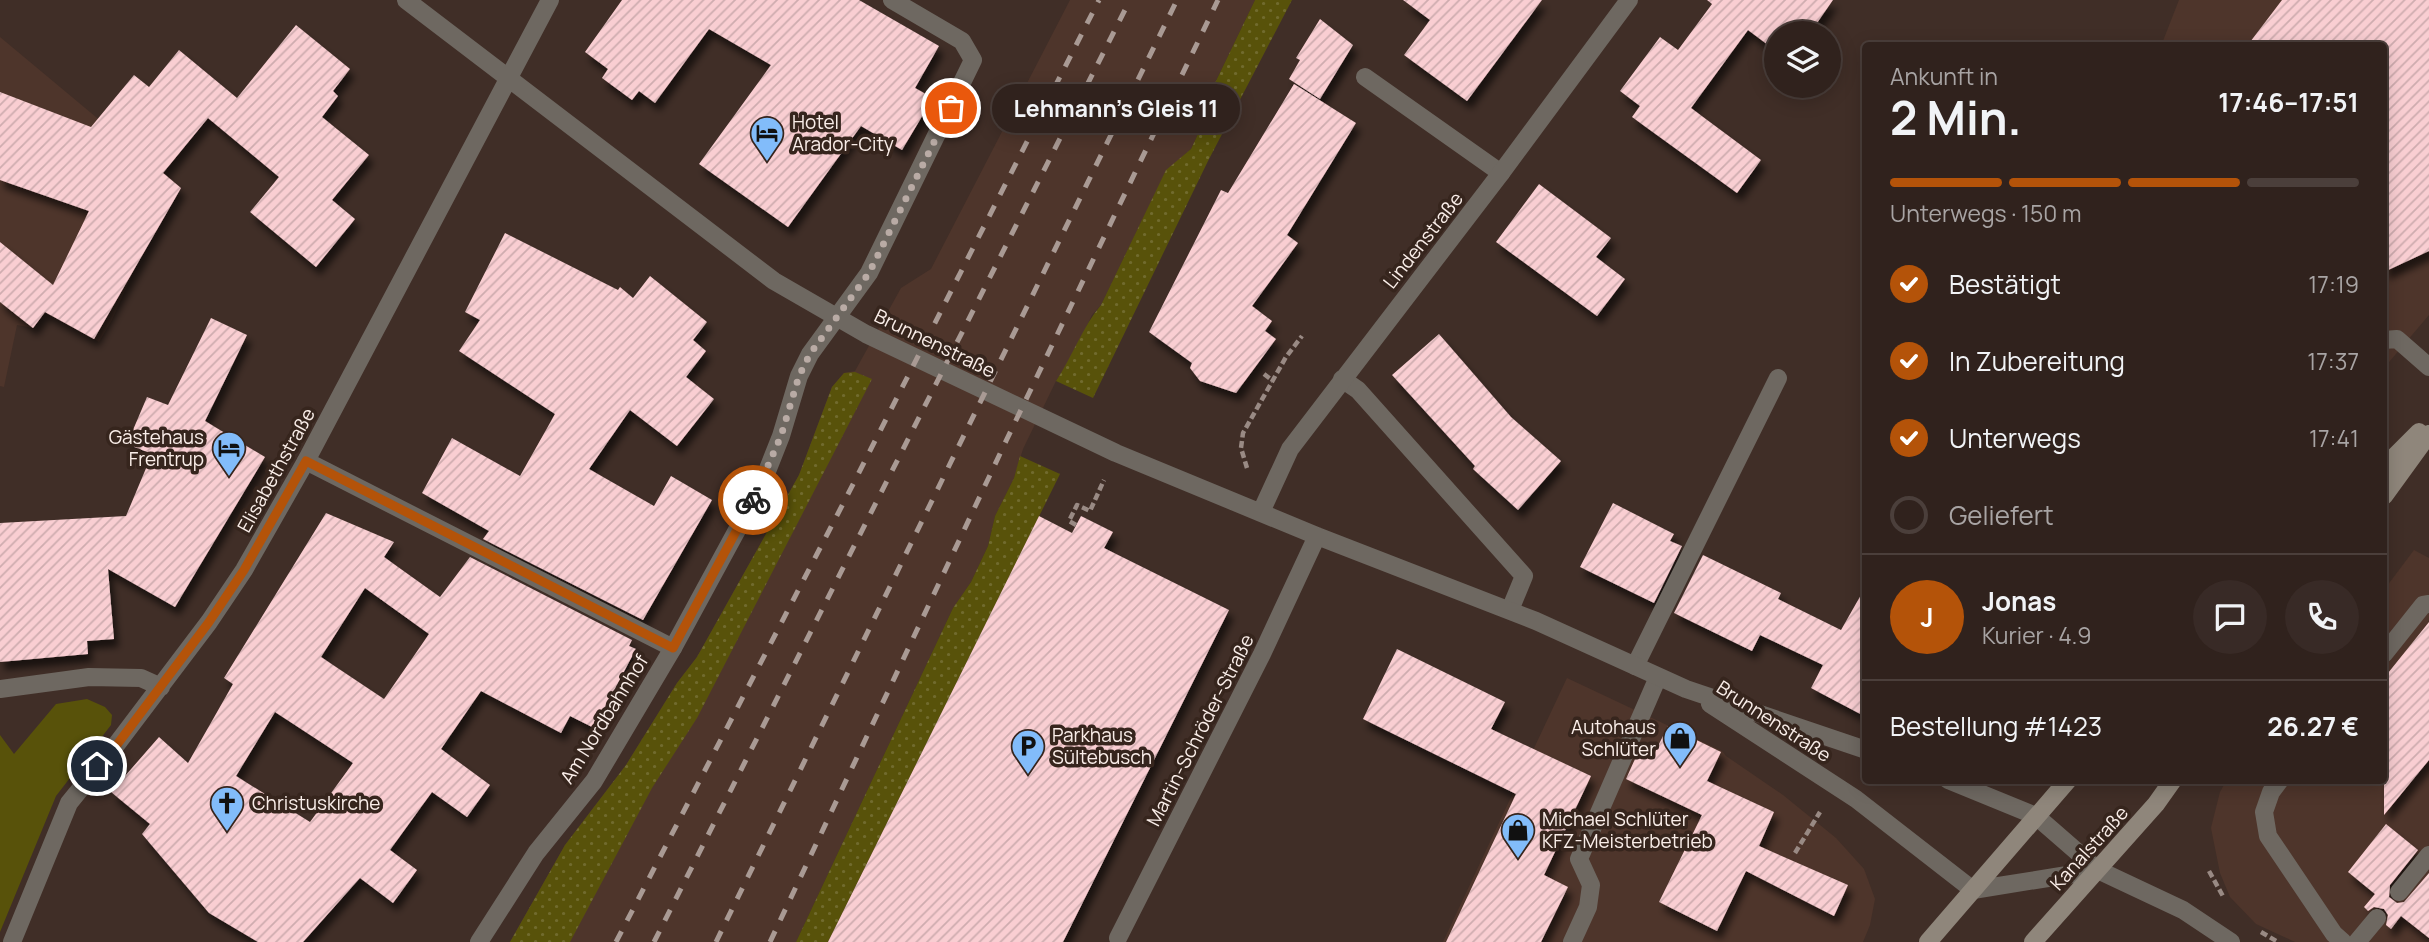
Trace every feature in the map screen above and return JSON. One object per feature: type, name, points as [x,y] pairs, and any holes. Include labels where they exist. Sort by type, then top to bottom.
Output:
[{"type":"main road","points":[[2387,464],[2429,423]]},
{"type":"main road","points":[[2387,492],[2429,434]]},
{"type":"main road","points":[[1928,942],[2064,784]]},
{"type":"main road","name":"Kanalstraße","points":[[2033,942],[2170,784]]},
{"type":"street","name":"Brunnenstraße","points":[[406,0],[774,281],[866,334],[1116,453],[1317,536],[1510,610],[1686,689],[1862,749]]},
{"type":"street","name":"Elisabethstraße","points":[[12,942],[69,803],[161,687],[244,570],[306,461],[550,0]]},
{"type":"street","name":"Am Nordbahnhof","points":[[479,942],[536,853],[594,781],[673,648],[762,484],[781,436],[799,376],[810,354],[869,273],[973,60],[962,41],[892,0]]},
{"type":"street","name":"Lindenstraße","points":[[1262,512],[1290,449],[1629,0]]},
{"type":"street","points":[[1365,77],[1501,173]]},
{"type":"street","points":[[2387,340],[2398,339],[2429,367]]},
{"type":"street","points":[[1635,666],[1778,378]]},
{"type":"street","points":[[1342,379],[1358,390],[1524,576],[1510,610]]},
{"type":"street","points":[[306,461],[673,648]]},
{"type":"street","name":"Martin-Schröder-Straße","points":[[1118,940],[1262,654],[1317,536]]},
{"type":"street","points":[[2387,650],[2423,605],[2429,604]]},
{"type":"street","points":[[0,688],[89,677],[141,678],[161,687]]},
{"type":"street","points":[[1572,942],[1588,907],[1591,885],[1579,859],[1658,677]]},
{"type":"street","name":"Brunnenstraße","points":[[1686,689],[1856,799],[1973,890]]},
{"type":"street","points":[[1958,784],[2036,816],[2098,870],[2183,911],[2231,942]]},
{"type":"street","points":[[2277,784],[2264,812],[2268,836],[2334,934],[2343,942]]},
{"type":"street","points":[[2399,891],[2429,855]]},
{"type":"street","points":[[1973,890],[2098,870]]},
{"type":"street","points":[[2357,942],[2377,918]]},
{"type":"path","points":[[1243,433],[1286,357],[1302,336]]},
{"type":"path","points":[[1264,374],[1273,381]]},
{"type":"path","points":[[1076,525],[1069,521],[1077,505],[1090,511],[1101,487]]},
{"type":"path","points":[[1795,853],[1821,811]]},
{"type":"shaded area","points":[[1070,0],[1255,0],[1214,85],[1205,119],[1191,149],[1166,171],[1101,305],[1092,315],[1073,355],[1056,381],[995,516],[988,546],[971,582],[953,608],[796,942],[510,942],[565,845],[626,765],[677,683],[697,657],[799,475],[832,387],[844,373],[855,371],[901,288],[931,269]]},
{"type":"shaded area","points":[[1255,0],[1292,0],[1208,161],[1093,398],[1056,381],[1101,305],[1166,170],[1191,149],[1205,119],[1214,85]]},
{"type":"shaded area","points":[[2179,0],[2429,0],[2429,315],[2387,364],[2387,42],[2163,42]]},
{"type":"shaded area","points":[[0,37],[181,188],[135,268],[99,342],[45,313],[33,328],[17,325],[4,387],[0,386]]},
{"type":"shaded area","points":[[855,372],[872,379],[697,718],[652,788],[570,942],[510,942],[565,845],[626,765],[677,683],[697,657],[799,475],[832,387],[844,373]]},
{"type":"shaded area","points":[[1020,456],[1060,474],[828,942],[796,942],[953,608],[971,582],[988,546],[995,516],[1014,478]]},
{"type":"shaded area","points":[[2414,550],[2429,558],[2429,942],[2295,942],[2256,924],[2230,897],[2220,873],[2211,828],[2220,792],[2224,784],[2387,784],[2387,586]]},
{"type":"shaded area","points":[[1567,678],[1722,751],[1836,838],[1864,869],[1875,899],[1870,925],[1863,942],[1443,942]]},
{"type":"shaded area","points":[[87,699],[105,707],[112,715],[111,725],[56,796],[0,932],[0,735],[14,754],[56,704]]},
{"type":"building","points":[[622,0],[859,0],[939,46],[915,88],[933,98],[902,150],[861,126],[788,227],[699,164],[771,65],[709,29],[655,103],[639,91],[632,100],[602,78],[608,69],[585,52]]},
{"type":"building","points":[[1403,0],[1542,0],[1467,101],[1404,55],[1430,20]]},
{"type":"building","points":[[1707,0],[1833,0],[1818,21],[1764,21],[1764,42],[1748,30],[1691,108],[1761,160],[1737,193],[1632,117],[1640,106],[1620,91],[1660,37],[1678,50],[1712,4]]},
{"type":"building","points":[[2282,0],[2429,0],[2429,251],[2387,271],[2387,42],[2250,42]]},
{"type":"building","points":[[1320,19],[1353,45],[1320,99],[1289,79],[1300,60],[1296,58]]},
{"type":"building","points":[[296,25],[350,69],[333,91],[338,96],[322,117],[369,155],[332,200],[355,219],[316,267],[250,212],[279,177],[208,118],[163,173],[181,188],[94,339],[45,312],[33,328],[0,302],[0,242],[53,285],[89,211],[0,180],[0,92],[91,127],[134,75],[149,87],[179,50],[237,98]]},
{"type":"building","points":[[1294,84],[1356,123],[1287,235],[1298,243],[1252,306],[1272,321],[1265,331],[1276,339],[1236,393],[1200,381],[1190,368],[1192,363],[1149,332],[1221,190],[1228,193]]},
{"type":"building","points":[[1539,184],[1611,238],[1596,257],[1625,279],[1597,316],[1496,242]]},
{"type":"building","points":[[505,233],[618,290],[620,287],[633,298],[650,276],[707,322],[693,340],[706,351],[686,377],[714,399],[677,446],[630,410],[589,469],[654,506],[671,476],[712,500],[643,620],[483,539],[489,531],[422,493],[452,438],[520,476],[555,414],[459,351],[480,320],[465,312]]},
{"type":"building","points":[[211,318],[247,335],[205,421],[265,457],[175,607],[108,569],[114,639],[87,641],[88,654],[0,662],[0,523],[126,516],[152,454],[127,444],[147,397],[168,405]]},
{"type":"building","points":[[1439,334],[1511,417],[1561,461],[1518,510],[1473,469],[1475,466],[1392,375]]},
{"type":"building","points":[[1613,503],[1674,534],[1670,541],[1682,546],[1654,603],[1580,567]]},
{"type":"building","points":[[326,513],[394,542],[384,557],[440,597],[470,557],[632,640],[629,646],[636,649],[594,728],[570,716],[561,733],[481,691],[441,749],[490,785],[467,817],[432,792],[390,850],[417,870],[393,903],[360,878],[303,942],[258,942],[209,913],[142,834],[150,824],[111,792],[159,737],[188,763],[233,684],[224,678]],"holes":[[[365,588],[429,634],[384,699],[321,657]],[[275,712],[353,763],[310,822],[236,776]]]},
{"type":"building","name":"Parkhaus Sültebusch","points":[[1039,516],[1072,533],[1081,516],[1113,532],[1104,548],[1229,610],[1063,942],[828,942]]},
{"type":"building","points":[[1703,555],[1781,593],[1778,599],[1841,630],[1862,593],[1862,715],[1811,688],[1823,665],[1760,635],[1752,651],[1674,613]]},
{"type":"building","points":[[2429,622],[2429,760],[2384,815],[2384,784],[2387,784],[2387,674]]},
{"type":"building","points":[[1397,649],[1505,702],[1491,729],[1591,776],[1544,875],[1568,887],[1541,942],[1446,942],[1516,794],[1363,719]]},
{"type":"building","points":[[1668,726],[1721,752],[1707,781],[1774,812],[1759,846],[1848,885],[1834,916],[1746,871],[1717,931],[1659,902],[1702,815],[1626,779],[1639,750],[1653,756]]},
{"type":"building","points":[[2386,824],[2418,850],[2390,885],[2389,897],[2397,903],[2404,902],[2429,873],[2429,938],[2401,916],[2391,929],[2386,925],[2388,915],[2384,909],[2374,907],[2368,911],[2364,907],[2375,894],[2348,872]]},
{"type":"railway","points":[[616,942],[1099,0]]},
{"type":"railway","points":[[654,942],[1130,0]]},
{"type":"railway","points":[[716,942],[1177,0]]},
{"type":"railway","points":[[770,942],[1218,0]]},
{"type":"way so far","points":[[753,500],[781,436],[799,376],[810,354],[869,273],[951,108]]},
{"type":"place","name":"Lehmann's Gleis 11","points":[[951,108]]},
{"type":"place","name":"Hotel Arador-City","points":[[767,163]]},
{"type":"place","name":"Gästehaus Frentrup","points":[[229,478]]},
{"type":"place","name":"Autohaus Schlüter","points":[[1680,768]]},
{"type":"place","name":"Parkhaus Sültebusch","points":[[1028,776]]},
{"type":"place","name":"Christuskirche","points":[[227,833]]},
{"type":"place","name":"Michael Schlüter KFZ-Meisterbetrieb","points":[[1518,860]]},
{"type":"route","points":[[97,766],[116,746],[209,622],[244,570],[306,461],[673,648],[753,500]]}]
